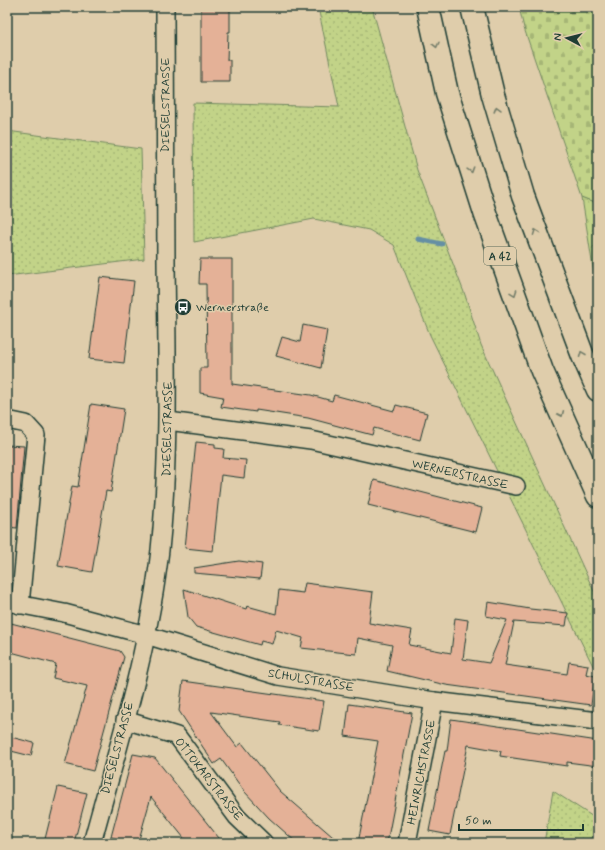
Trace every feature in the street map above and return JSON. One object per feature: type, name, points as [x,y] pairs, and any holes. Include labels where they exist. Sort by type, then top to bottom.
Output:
[{"type":"highway","name":"A 42","points":[[428,7],[447,93],[485,213],[542,371],[598,496]]},
{"type":"highway","points":[[472,7],[493,95],[523,196],[583,356],[598,390]]},
{"type":"street","name":"DIESELSTRASSE","points":[[92,843],[146,636],[160,552],[166,490],[168,421],[165,190],[165,7]]},
{"type":"street","points":[[7,420],[26,424],[36,435],[13,603]]},
{"type":"street","name":"WERNERSTRASSE","points":[[168,421],[311,440],[516,486]]},
{"type":"street","name":"SCHULSTRASSE","points":[[13,603],[64,613],[278,676],[434,701],[598,721]]},
{"type":"street","name":"HEINRICHSTRASSE","points":[[406,843],[434,701]]},
{"type":"street","name":"OTTOKARSTRASSE","points":[[125,720],[177,736],[237,817],[264,843]]},
{"type":"green space","points":[[318,7],[372,7],[417,170],[465,295],[481,345],[598,600],[598,676],[430,335],[394,245],[369,230],[314,219],[194,242],[193,103],[339,107]]},
{"type":"green space","points":[[519,7],[598,7],[598,204],[582,198],[524,28]]},
{"type":"green space","points":[[7,131],[141,149],[144,259],[7,276]]},
{"type":"green space","points":[[582,198],[598,204],[598,292],[596,287]]},
{"type":"green space","points":[[553,791],[598,820],[598,843],[544,843]]},
{"type":"building","points":[[201,9],[230,9],[230,32],[228,32],[227,60],[230,60],[230,82],[201,82]]},
{"type":"building","points":[[200,259],[232,259],[232,384],[311,395],[332,401],[334,395],[394,411],[396,405],[427,413],[420,440],[374,428],[372,435],[308,418],[256,410],[256,412],[221,407],[223,397],[200,393],[200,368],[207,368],[206,284],[199,284]]},
{"type":"building","points":[[100,277],[134,281],[124,363],[89,359]]},
{"type":"building","points":[[303,325],[327,330],[321,368],[276,356],[282,337],[300,342]]},
{"type":"building","points":[[91,404],[124,409],[111,492],[106,491],[92,572],[58,566],[72,486],[78,487]]},
{"type":"building","points":[[196,442],[215,444],[215,448],[224,449],[223,458],[246,460],[244,478],[221,475],[213,551],[185,548]]},
{"type":"building","points":[[7,445],[24,446],[17,528],[7,527]]},
{"type":"building","points":[[374,480],[482,508],[476,532],[368,505]]},
{"type":"building","points":[[239,561],[262,564],[260,579],[194,573],[194,568]]},
{"type":"building","points":[[305,583],[373,592],[369,623],[412,630],[409,645],[451,653],[455,618],[468,620],[463,659],[489,663],[507,620],[486,616],[488,602],[530,609],[568,613],[566,626],[514,622],[505,665],[567,674],[569,662],[588,665],[586,674],[595,676],[591,705],[446,685],[387,671],[392,645],[358,638],[356,654],[301,648],[303,638],[276,630],[272,644],[261,641],[260,645],[196,627],[188,617],[184,589],[246,609],[247,606],[276,614],[279,590],[303,593]]},
{"type":"building","points":[[7,622],[120,651],[124,657],[93,771],[65,764],[87,686],[53,678],[56,664],[7,651]]},
{"type":"building","points":[[183,681],[324,701],[319,731],[279,725],[280,722],[211,712],[237,747],[242,743],[280,791],[340,843],[297,843],[269,818],[244,791],[221,759],[214,764],[179,711]]},
{"type":"building","points":[[349,704],[412,713],[387,843],[358,843],[378,741],[345,736]]},
{"type":"building","points":[[451,719],[598,741],[598,766],[567,762],[567,766],[500,756],[501,751],[468,745],[450,835],[429,831],[445,751],[447,751]]},
{"type":"building","points":[[7,736],[34,743],[31,756],[7,750]]},
{"type":"building","points":[[133,754],[155,758],[223,843],[188,843],[151,797],[138,843],[117,843],[118,839],[111,837]]},
{"type":"building","points":[[58,787],[87,793],[74,843],[44,843]]},
{"type":"waterway","points":[[418,239],[442,244]]},
{"type":"place","name":"Wernerstraße","points":[[183,307]]}]
